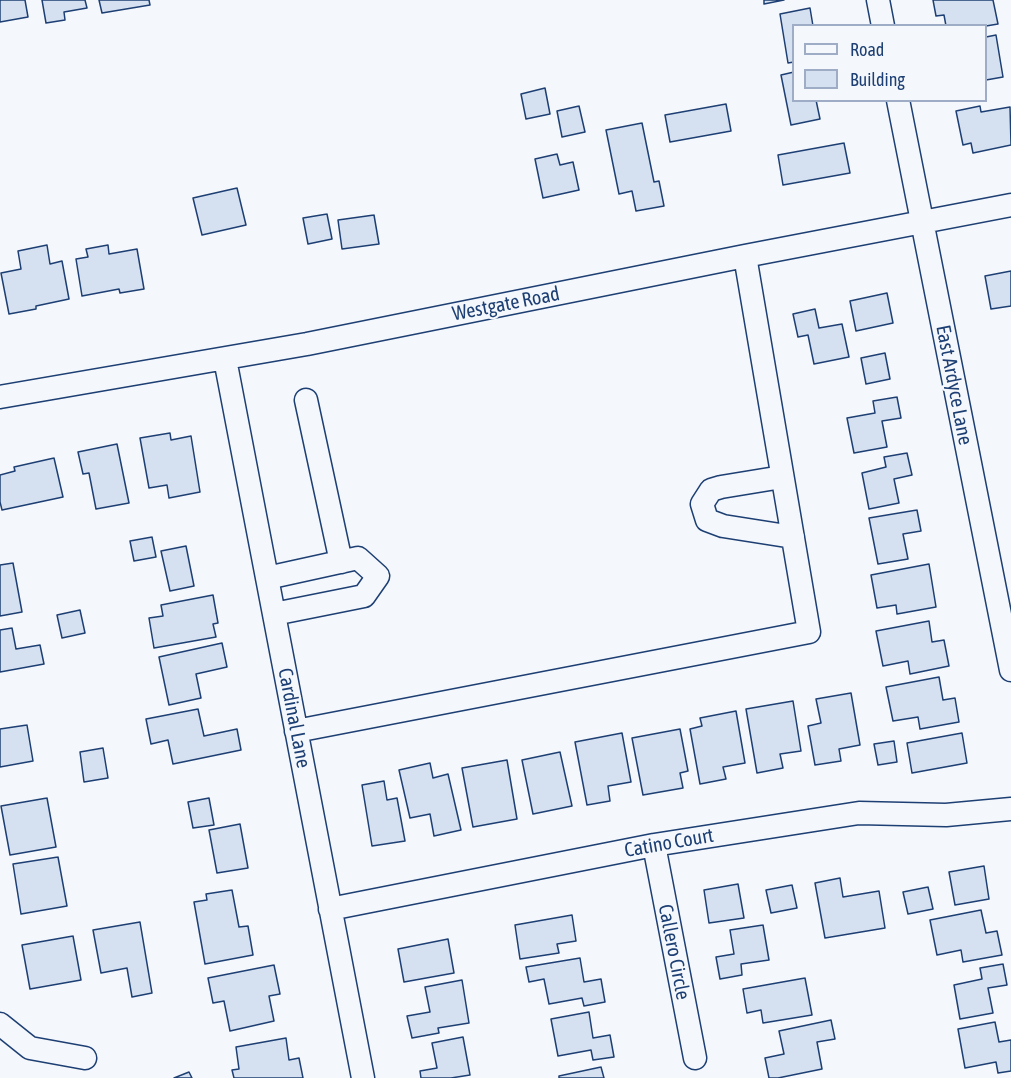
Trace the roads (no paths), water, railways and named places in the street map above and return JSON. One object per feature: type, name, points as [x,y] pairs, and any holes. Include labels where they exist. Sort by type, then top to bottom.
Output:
[{"type":"street","points":[[878,0],[883,24]]},
{"type":"street","name":"East Ardyce Lane","points":[[898,102],[1011,670]]},
{"type":"street","name":"Westgate Road","points":[[0,397],[307,344],[1011,205]]},
{"type":"street","points":[[296,731],[809,632],[745,256]]},
{"type":"street","name":"Cardinal Lane","points":[[225,359],[363,1078]]},
{"type":"street","points":[[306,400],[341,562]]},
{"type":"street","points":[[782,477],[711,490],[702,504],[707,520],[723,526],[793,537]]},
{"type":"street","points":[[267,578],[358,558],[378,576],[364,596],[274,614]]},
{"type":"street","name":"Catino Court","points":[[330,909],[654,845],[859,813],[946,815],[1011,809]]},
{"type":"street","name":"Callero Circle","points":[[654,845],[695,1058]]},
{"type":"street","points":[[0,1024],[30,1048],[85,1058]]}]
